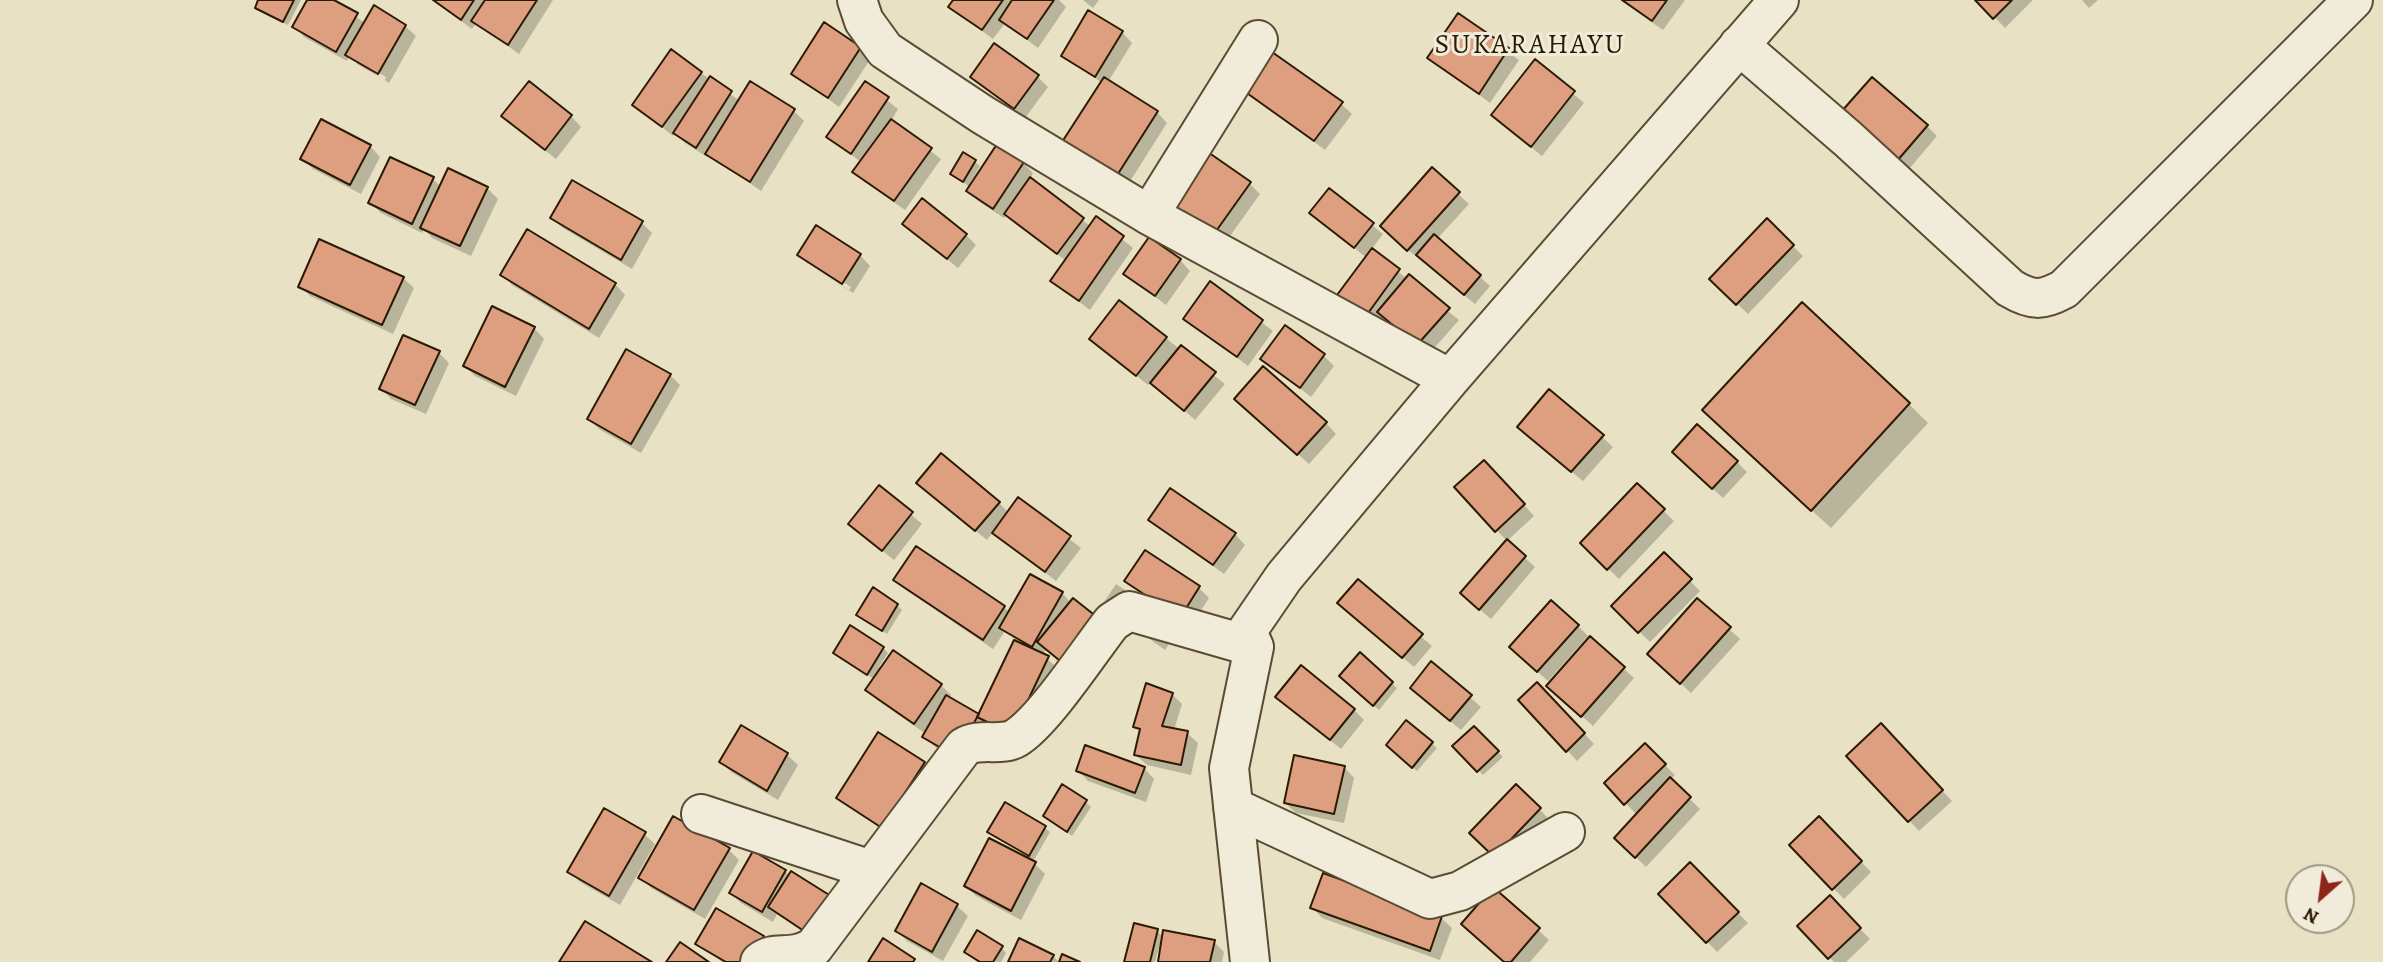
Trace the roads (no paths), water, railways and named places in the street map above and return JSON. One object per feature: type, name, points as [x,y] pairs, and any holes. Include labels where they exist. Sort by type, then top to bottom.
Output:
[{"type":"street","points":[[857,0],[870,30],[885,50],[983,115],[1149,215],[1450,379]]},
{"type":"street","points":[[1250,962],[1229,768],[1254,647],[1247,631],[1284,577],[1450,379],[1779,0]]},
{"type":"street","points":[[1739,45],[1848,139],[2010,288],[2029,299],[2045,299],[2064,289],[2353,0]]},
{"type":"street","points":[[1149,215],[1258,40]]},
{"type":"street","points":[[760,962],[769,957],[790,960],[803,957],[814,947],[964,747],[981,741],[1014,740],[1032,725],[1112,622],[1129,611],[1254,647]]},
{"type":"street","points":[[1233,807],[1430,900],[1460,891],[1565,832]]},
{"type":"street","points":[[701,814],[871,870]]},
{"type":"district","name":"SUKARAHAYU","points":[[1530,46]]}]
